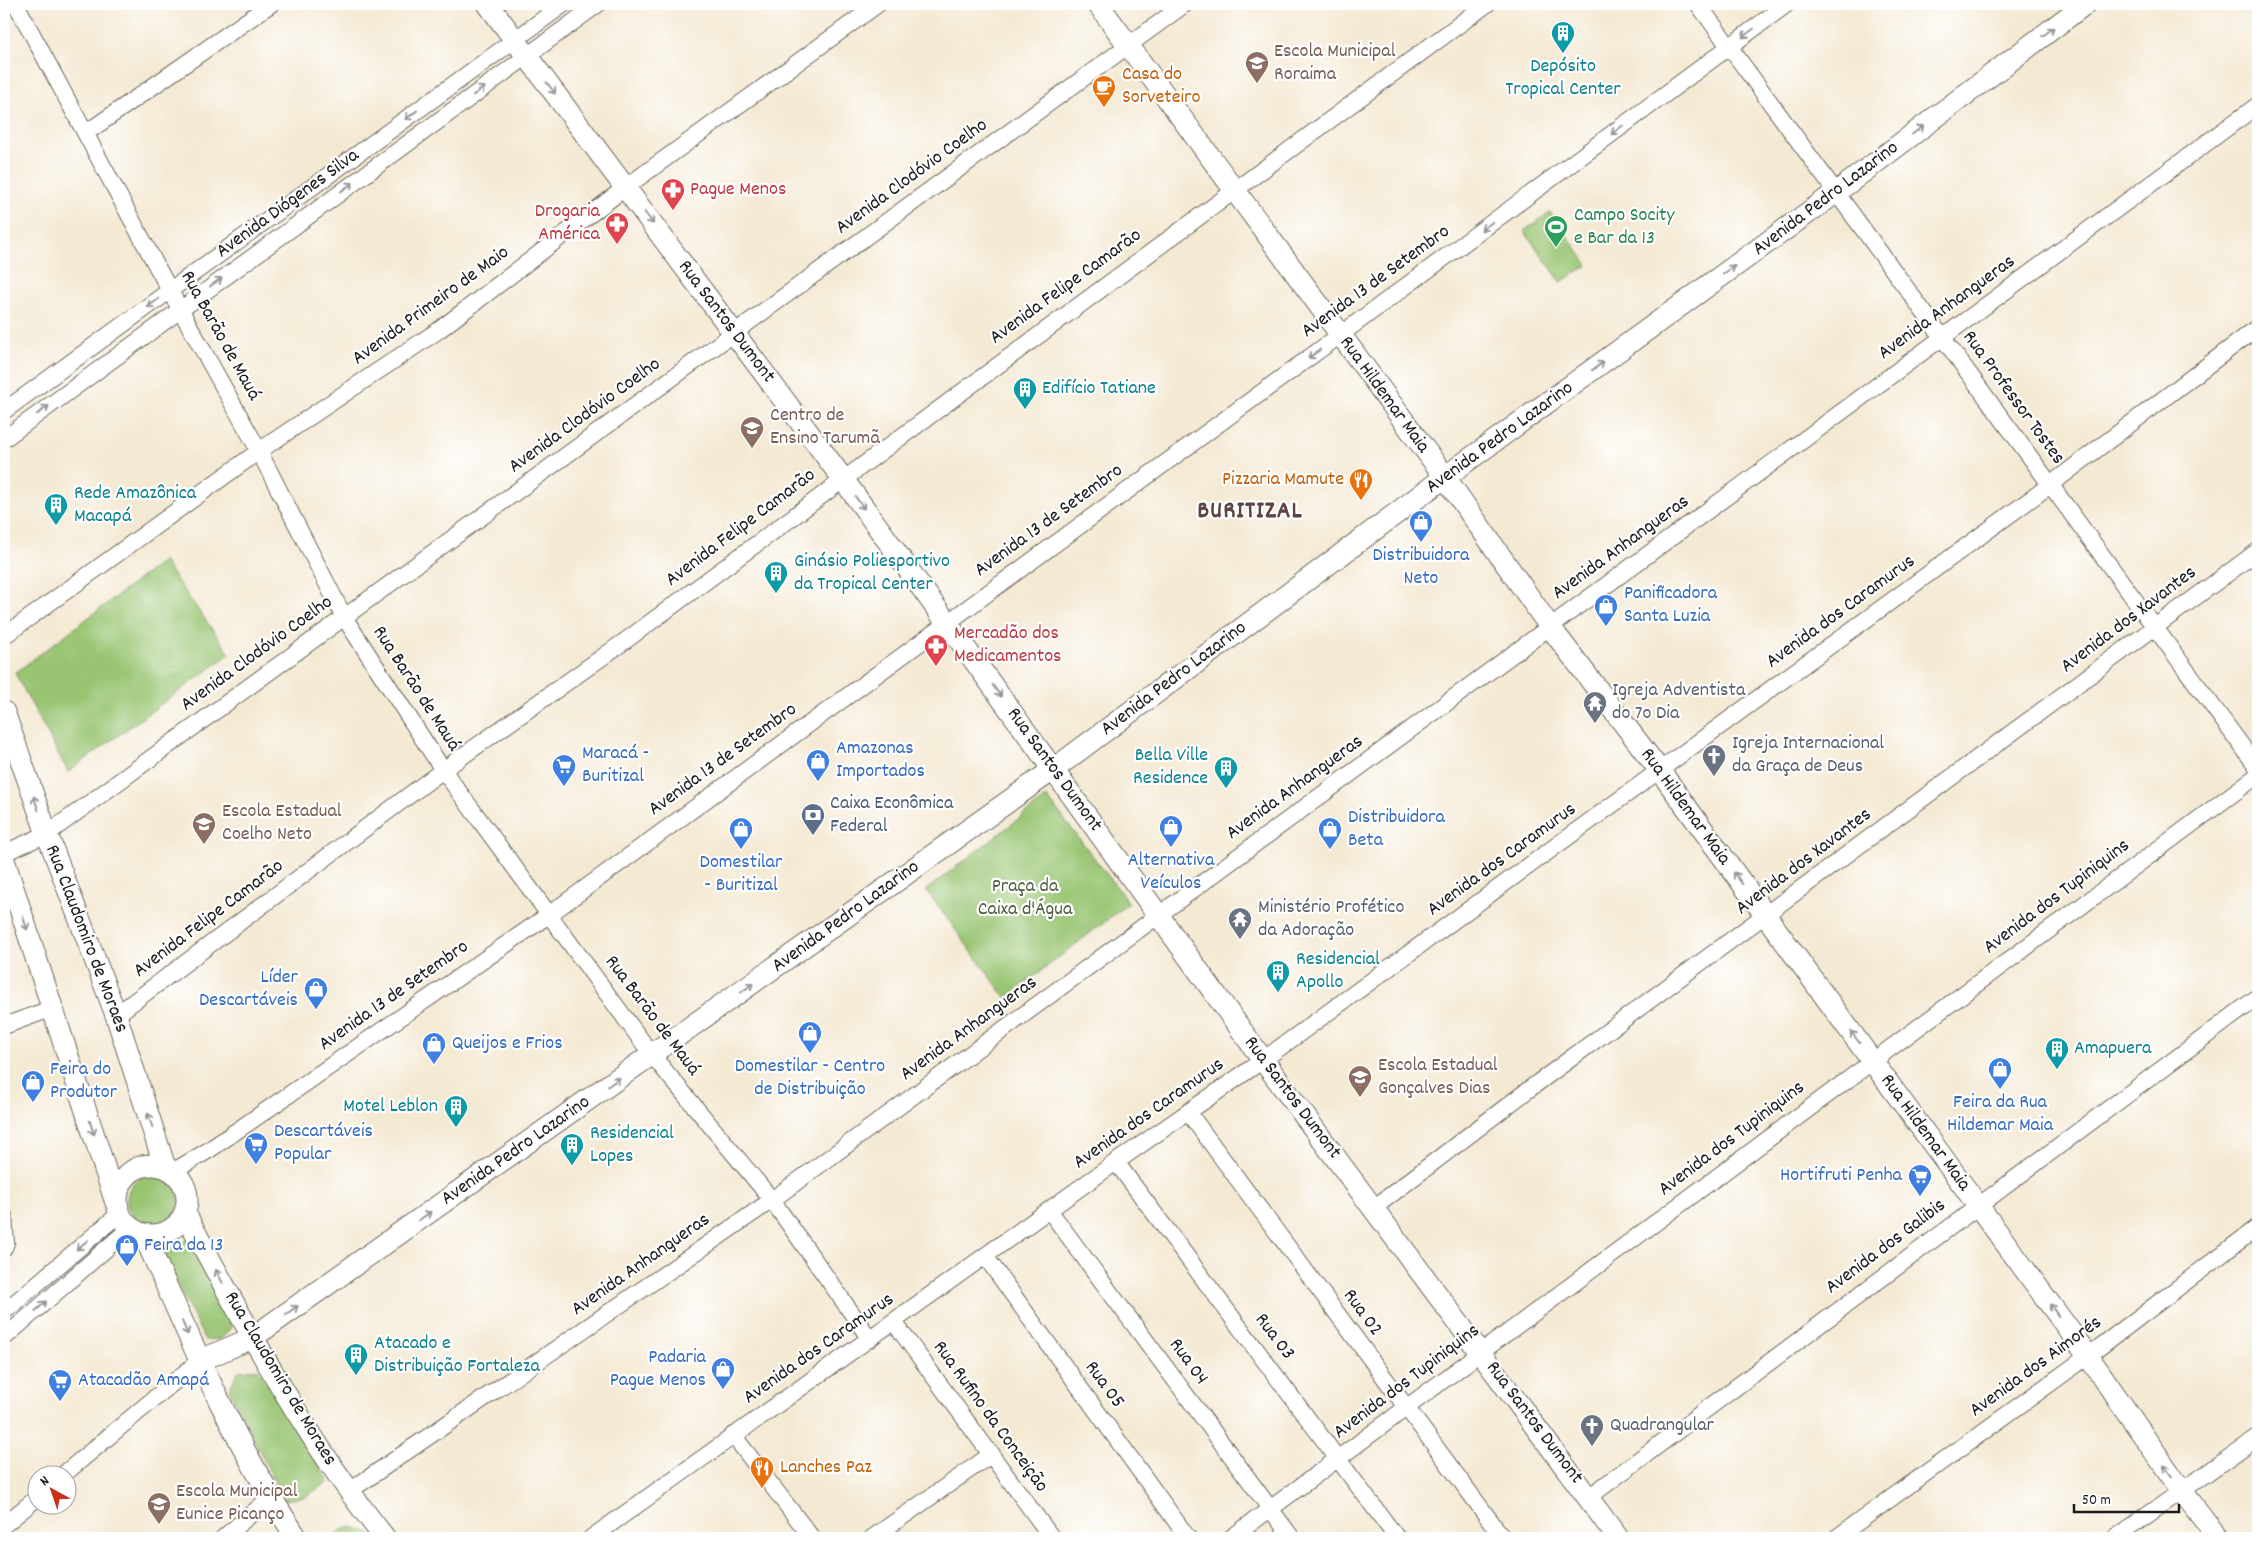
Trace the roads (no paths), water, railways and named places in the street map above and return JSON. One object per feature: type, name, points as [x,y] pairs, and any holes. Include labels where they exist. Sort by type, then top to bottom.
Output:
[{"type":"main road","name":"Rua Santos Dumont","points":[[488,4],[843,479],[1263,1060],[1618,1538]]},
{"type":"main road","name":"Rua Hildemar Maia","points":[[1098,4],[1445,477],[1550,627],[1660,771],[1872,1060],[2088,1356],[2182,1491],[2218,1538]]},
{"type":"main road","name":"Avenida Pedro Lazarino","points":[[200,1362],[252,1338],[1054,769],[1445,477],[1838,191],[2085,4]]},
{"type":"main road","name":"Rua Claudomiro de Moraes","points":[[4,712],[47,834],[116,1015],[170,1169]]},
{"type":"main road","points":[[5,865],[127,1220],[270,1498],[297,1538]]},
{"type":"main road","points":[[149,1164],[170,1169],[186,1190],[188,1201],[185,1213],[178,1224],[169,1231],[157,1235],[127,1220],[122,1182],[129,1173],[138,1167],[149,1164]]},
{"type":"main road","name":"Rua Claudomiro de Moraes","points":[[185,1213],[252,1338],[348,1492],[385,1538]]},
{"type":"street","name":"Rua Barão de Mauá","points":[[16,4],[170,291],[259,451],[344,618],[443,770],[652,1055],[772,1200],[870,1338]]},
{"type":"street","points":[[86,133],[271,4]]},
{"type":"street","name":"Avenida Diógenes Silva","points":[[4,439],[396,151],[521,48],[564,4]]},
{"type":"street","name":"Avenida Diógenes Silva","points":[[4,411],[384,134],[521,48],[598,4]]},
{"type":"street","name":"Avenida Primeiro de Maio","points":[[4,636],[259,451],[439,330],[626,187],[878,4]]},
{"type":"street","name":"Avenida Clodóvio Coelho","points":[[5,865],[1185,4]]},
{"type":"street","name":"Avenida Felipe Camarão","points":[[116,1015],[443,770],[624,640],[1487,4]]},
{"type":"street","name":"Rua Professor Tostes","points":[[1698,4],[1838,191],[1942,338],[2258,768]]},
{"type":"street","name":"Avenida 13 de Setembro","points":[[170,1169],[209,1150],[550,914],[1340,335],[1787,4]]},
{"type":"street","name":"Avenida Anhangueras","points":[[348,1492],[772,1200],[2258,105]]},
{"type":"street","points":[[384,134],[396,151]]},
{"type":"street","name":"Avenida dos Caramurus","points":[[591,1538],[1116,1162],[1263,1060],[2050,485],[2258,327]]},
{"type":"street","name":"Avenida dos Xavantes","points":[[1374,1207],[1528,1090],[1766,917],[2258,551]]},
{"type":"street","name":"Avenida dos Tupiniquins","points":[[1231,1538],[2258,774]]},
{"type":"street","name":"Avenida dos Galibis","points":[[1589,1497],[2258,997]]},
{"type":"street","points":[[4,1026],[53,1008]]},
{"type":"street","name":"Rua 02","points":[[1188,1112],[1503,1538]]},
{"type":"street","name":"Rua 03","points":[[1116,1162],[1397,1538]]},
{"type":"street","name":"Rua 04","points":[[1049,1210],[1292,1538]]},
{"type":"street","points":[[4,1216],[6,1243],[4,1248]]},
{"type":"street","points":[[4,1312],[127,1220]]},
{"type":"street","points":[[4,1338],[127,1220]]},
{"type":"street","name":"Avenida dos Aimorés","points":[[1836,1538],[2088,1356],[2258,1227]]},
{"type":"street","name":"Rua 05","points":[[985,1256],[1188,1538]]},
{"type":"street","name":"Rua Rufino da Conceição","points":[[894,1322],[1052,1538]]},
{"type":"street","points":[[76,1464],[200,1362]]},
{"type":"street","points":[[733,1435],[812,1538]]},
{"type":"street","points":[[2115,1538],[2258,1437]]},
{"type":"street","points":[[872,1538],[992,1454]]},
{"type":"street","points":[[223,1538],[270,1498]]},
{"type":"street","points":[[4,1525],[28,1505]]},
{"type":"place","name":"Depósito Tropical Center","points":[[1563,54]]},
{"type":"place","name":"Escola Municipal Roraima","points":[[1257,84]]},
{"type":"place","name":"Casa do Sorveteiro","points":[[1104,108]]},
{"type":"place","name":"Pague Menos","points":[[673,211]]},
{"type":"place","name":"Drogaria América","points":[[617,245]]},
{"type":"place","name":"Campo Socity e Bar da 13","points":[[1556,248]]},
{"type":"place","name":"Edifício Tatiane","points":[[1025,410]]},
{"type":"place","name":"Centro de Ensino Tarumã","points":[[752,449]]},
{"type":"place","name":"Pizzaria Mamute","points":[[1361,501]]},
{"type":"place","name":"Rede Amazônica Macapá","points":[[56,526]]},
{"type":"place","name":"Distribuidora Neto","points":[[1421,543]]},
{"type":"place","name":"Ginásio Poliesportivo da Tropical Center","points":[[776,594]]},
{"type":"place","name":"Panificadora Santa Luzia","points":[[1606,627]]},
{"type":"place","name":"Mercadão dos Medicamentos","points":[[936,667]]},
{"type":"place","name":"Igreja Adventista do 7o Dia","points":[[1595,724]]},
{"type":"place","name":"Igreja Internacional da Graça de Deus","points":[[1714,777]]},
{"type":"place","name":"Amazonas Importados","points":[[818,782]]},
{"type":"place","name":"Maracá - Buritizal","points":[[564,787]]},
{"type":"place","name":"Bella Ville Residence","points":[[1226,789]]},
{"type":"place","name":"Caixa Econômica Federal","points":[[813,836]]},
{"type":"place","name":"Escola Estadual Coelho Neto","points":[[204,845]]},
{"type":"place","name":"Alternativa Veículos","points":[[1171,848]]},
{"type":"place","name":"Domestilar - Buritizal","points":[[741,850]]},
{"type":"place","name":"Distribuidora Beta","points":[[1330,850]]},
{"type":"place","name":"Ministério Profético da Adoração","points":[[1240,940]]},
{"type":"place","name":"Residencial Apollo","points":[[1278,993]]},
{"type":"place","name":"Líder Descartáveis","points":[[316,1010]]},
{"type":"place","name":"Domestilar - Centro de Distribuição","points":[[810,1054]]},
{"type":"place","name":"Queijos e Frios","points":[[434,1065]]},
{"type":"place","name":"Amapuera","points":[[2057,1070]]},
{"type":"place","name":"Feira da Rua Hildemar Maia","points":[[2000,1090]]},
{"type":"place","name":"Escola Estadual Gonçalves Dias","points":[[1360,1098]]},
{"type":"place","name":"Feira do Produtor","points":[[33,1103]]},
{"type":"place","name":"Motel Leblon","points":[[456,1128]]},
{"type":"place","name":"Descartáveis Popular","points":[[256,1165]]},
{"type":"place","name":"Residencial Lopes","points":[[572,1166]]},
{"type":"place","name":"Hortifruti Penha","points":[[1920,1197]]},
{"type":"place","name":"Feira da 13","points":[[127,1267]]},
{"type":"place","name":"Atacado e Distribuição Fortaleza","points":[[356,1376]]},
{"type":"place","name":"Padaria Pague Menos","points":[[723,1390]]},
{"type":"place","name":"Atacadão Amapá","points":[[60,1402]]},
{"type":"place","name":"Quadrangular","points":[[1592,1447]]},
{"type":"place","name":"Lanches Paz","points":[[762,1489]]},
{"type":"place","name":"Escola Municipal Eunice Picanço","points":[[159,1525]]},
{"type":"district","name":"BURITIZAL","points":[[1250,512]]},
{"type":"park label","name":"Praça da Caixa d'Água","points":[[1025,898]]}]
